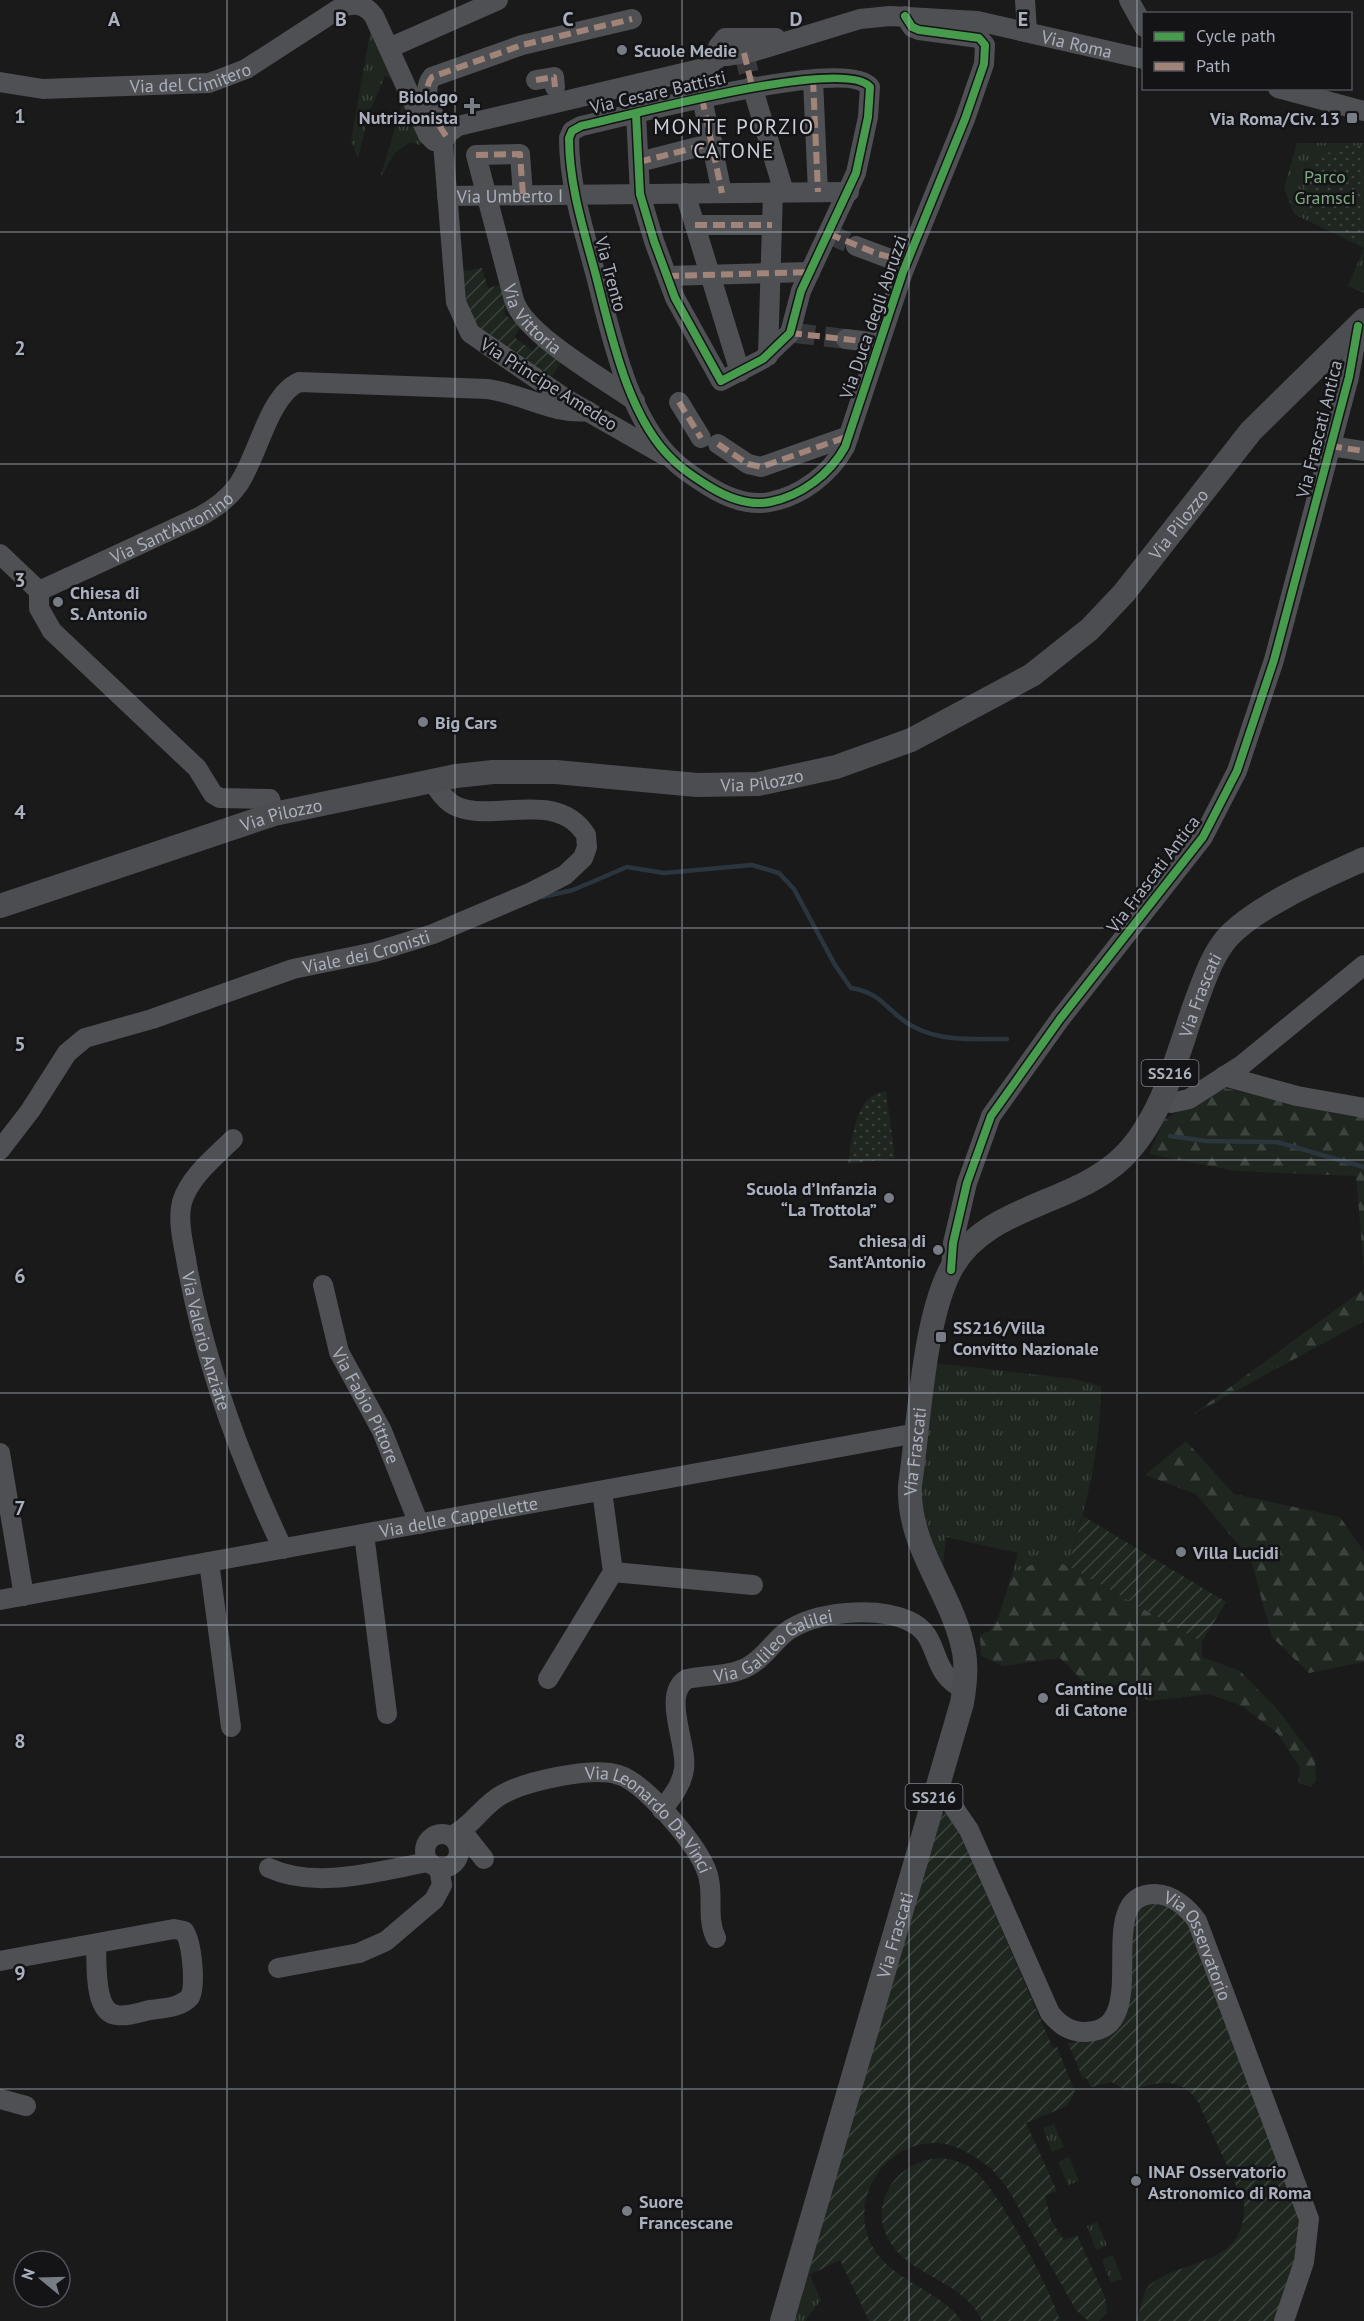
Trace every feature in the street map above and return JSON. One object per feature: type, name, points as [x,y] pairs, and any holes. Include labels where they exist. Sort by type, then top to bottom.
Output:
[{"type":"main road","name":"Via Pilozzo","points":[[0,906],[274,814],[432,780],[480,772],[507,771],[556,772],[697,785],[758,784],[836,767],[927,733],[1032,675],[1090,629],[1124,593],[1255,426],[1361,323]]},
{"type":"main road","name":"Via Frascati","points":[[782,2321],[955,1730],[964,1689],[965,1662],[959,1635],[917,1539],[912,1520],[910,1485],[932,1332],[951,1270],[967,1248],[985,1232],[1074,1189],[1115,1164],[1140,1139],[1160,1101],[1206,975],[1226,940],[1282,900],[1364,859]]},
{"type":"street","points":[[389,48],[498,0]]},
{"type":"street","points":[[1025,0],[1027,31]]},
{"type":"street","points":[[1129,0],[1142,25]]},
{"type":"street","points":[[366,3],[428,135],[434,141],[445,140]]},
{"type":"street","name":"Via del Cimitero","points":[[0,82],[51,89],[209,83],[246,69],[340,8],[366,3]]},
{"type":"street","name":"Via Roma","points":[[445,140],[458,126],[704,68],[717,59],[725,48],[799,38],[867,17],[904,16],[969,20],[1027,31],[1142,59]]},
{"type":"street","name":"Via Duca degli Abruzzi","points":[[645,421],[672,459],[723,494],[746,502],[767,503],[793,494],[826,473],[838,459],[849,436],[907,261],[962,128],[984,64],[986,49],[983,42],[976,37],[915,29],[904,16]]},
{"type":"street","name":"Via Principe Amedeo","points":[[632,19],[522,45],[432,77],[428,83],[428,94],[445,140],[456,302],[468,330],[476,338],[588,411],[672,459]]},
{"type":"street","points":[[536,80],[554,77],[555,87]]},
{"type":"street","points":[[813,80],[818,192]]},
{"type":"street","name":"Via Cesare Battisti","points":[[572,131],[581,126],[752,86],[813,80],[859,81],[868,85],[871,95],[866,133],[849,192]]},
{"type":"street","points":[[752,86],[773,153],[778,192],[772,225],[768,356]]},
{"type":"street","points":[[1285,90],[1364,111]]},
{"type":"street","points":[[702,98],[712,143],[719,193]]},
{"type":"street","points":[[636,114],[640,194],[675,298],[721,381],[768,356],[793,333],[799,297],[849,192]]},
{"type":"street","name":"Via Trento","points":[[572,131],[569,142],[574,195],[608,323],[635,401],[645,421]]},
{"type":"street","points":[[639,162],[712,143]]},
{"type":"street","name":"Via Vittoria","points":[[523,195],[520,154],[476,155],[514,300],[521,315],[536,331],[635,401]]},
{"type":"street","name":"Via Umberto I","points":[[447,196],[849,192]]},
{"type":"street","points":[[685,193],[740,372]]},
{"type":"street","points":[[695,225],[772,225]]},
{"type":"street","points":[[856,246],[883,256],[907,261]]},
{"type":"street","points":[[667,276],[810,272]]},
{"type":"street","name":"Via Frascati Antica","points":[[951,1270],[953,1243],[967,1183],[991,1116],[1065,1013],[1203,837],[1233,781],[1250,738],[1271,668],[1349,377],[1361,323]]},
{"type":"street","points":[[846,339],[879,343]]},
{"type":"street","name":"Via Sant'Antonino","points":[[39,591],[199,517],[222,502],[240,483],[280,400],[291,386],[299,382],[487,389],[510,393],[562,411],[588,411]]},
{"type":"street","points":[[679,402],[710,441],[748,464],[761,467],[849,436]]},
{"type":"street","points":[[1330,446],[1364,451]]},
{"type":"street","points":[[0,554],[39,591],[39,608],[52,631],[196,768],[215,796],[229,800],[270,799],[274,814]]},
{"type":"street","name":"Viale dei Cronisti","points":[[0,1150],[30,1111],[67,1053],[85,1038],[152,1019],[293,969],[375,952],[421,938],[532,892],[570,871],[583,858],[587,847],[586,835],[569,818],[538,810],[458,807],[447,800],[432,780]]},
{"type":"street","points":[[1160,1101],[1171,1103],[1189,1099],[1224,1076],[1364,965]]},
{"type":"street","points":[[1224,1076],[1297,1096],[1364,1108]]},
{"type":"street","name":"Via Valerio Anziate","points":[[233,1139],[202,1170],[187,1191],[181,1207],[181,1228],[196,1310],[209,1360],[256,1494],[282,1549]]},
{"type":"street","name":"Via Fabio Pittore","points":[[323,1285],[339,1352],[382,1431],[419,1524]]},
{"type":"street","name":"Via delle Cappellette","points":[[0,1600],[917,1433]]},
{"type":"street","points":[[0,1453],[24,1596]]},
{"type":"street","points":[[548,1679],[613,1572],[602,1491]]},
{"type":"street","points":[[364,1534],[387,1714]]},
{"type":"street","points":[[209,1562],[231,1727]]},
{"type":"street","points":[[613,1572],[753,1585]]},
{"type":"street","name":"Via Galileo Galilei","points":[[662,1810],[675,1793],[684,1772],[684,1749],[675,1707],[680,1685],[687,1679],[748,1667],[783,1635],[801,1624],[866,1611],[906,1619],[918,1626],[929,1640],[945,1677],[964,1689]]},
{"type":"street","name":"Via Leonardo Da Vinci","points":[[456,1834],[488,1804],[514,1788],[539,1781],[593,1773],[609,1773],[628,1778],[662,1810],[694,1849],[706,1868],[711,1888],[711,1925],[716,1938]]},
{"type":"street","name":"Via Osservatorio","points":[[938,1784],[953,1803],[969,1830],[1050,2013],[1066,2028],[1091,2031],[1106,2025],[1114,2016],[1121,1992],[1124,1923],[1129,1910],[1138,1899],[1150,1894],[1162,1895],[1183,1906],[1197,1921],[1307,2212],[1309,2233],[1306,2253],[1284,2321]]},
{"type":"street","points":[[456,1834],[484,1859]]},
{"type":"street","points":[[269,1868],[287,1876],[308,1878],[451,1865],[458,1857],[456,1834]]},
{"type":"street","points":[[278,1968],[359,1953],[386,1941],[434,1900],[442,1885],[434,1865]]},
{"type":"street","points":[[0,1961],[174,1929],[184,1931],[189,1941],[193,1985],[190,1997],[178,2005],[122,2016],[111,2014],[100,2002],[96,1944]]},
{"type":"street","points":[[0,2099],[26,2106]]},
{"type":"green space","points":[[371,28],[392,78],[385,76],[369,113],[358,159],[351,140]]},
{"type":"green space","points":[[404,98],[423,139],[420,145],[410,142],[395,153],[380,178]]},
{"type":"green space","name":"Parco Gramsci","points":[[1297,143],[1364,143],[1364,248],[1294,214],[1284,188]]},
{"type":"green space","name":"Parco Gramsci","points":[[1342,146],[1364,146],[1364,245],[1301,210],[1312,161]]},
{"type":"green space","points":[[1364,248],[1364,293],[1348,286]]},
{"type":"green space","points":[[482,268],[488,288],[504,284],[505,315],[521,326],[514,337],[533,351],[541,340],[564,358],[548,382],[474,333],[456,273]]},
{"type":"green space","points":[[1219,1087],[1364,1117],[1364,1269],[1356,1176],[1236,1171],[1149,1154],[1164,1120]]},
{"type":"green space","points":[[886,1091],[895,1158],[848,1164],[853,1131],[861,1110],[875,1094]]},
{"type":"green space","points":[[1364,1289],[1364,1321],[1192,1415]]},
{"type":"green space","points":[[935,1363],[1074,1379],[1101,1386],[1098,1432],[1091,1478],[1068,1566],[1046,1558],[1012,1574],[1018,1553],[946,1537],[943,1566],[923,1517],[920,1486]]},
{"type":"green space","points":[[1186,1441],[1234,1494],[1340,1517],[1364,1552],[1364,1662],[1309,1673],[1272,1637],[1251,1560],[1196,1494],[1145,1475]]},
{"type":"green space","points":[[1083,1516],[1226,1602],[1202,1642],[1068,1566]]},
{"type":"green space","points":[[1046,1558],[1068,1566],[1202,1642],[1202,1657],[1240,1671],[1278,1710],[1315,1759],[1316,1781],[1311,1787],[1298,1783],[1300,1768],[1278,1734],[1242,1706],[1209,1694],[1150,1701],[1118,1685],[1085,1683],[1060,1658],[1003,1666],[981,1656],[980,1635],[989,1631],[998,1618],[1012,1574]]},
{"type":"green space","points":[[939,1810],[953,1818],[1053,2048],[1057,2047],[1075,2092],[1067,2106],[1026,2123],[1057,2191],[1045,2196],[1051,2220],[1064,2240],[1077,2235],[1105,2297],[1107,2312],[1098,2321],[1088,2321],[1076,2310],[1000,2178],[971,2155],[945,2144],[925,2144],[907,2149],[891,2159],[878,2173],[869,2189],[865,2208],[865,2227],[872,2246],[891,2268],[941,2301],[962,2321],[869,2321],[840,2260],[803,2278]]},
{"type":"green space","points":[[1154,1899],[1188,1918],[1299,2218],[1300,2243],[1276,2321],[1136,2321],[1146,2290],[1153,2282],[1212,2257],[1232,2243],[1239,2233],[1243,2220],[1244,2203],[1198,2102],[1191,2093],[1183,2087],[1166,2083],[1126,2091],[1112,2082],[1091,2087],[1086,2078],[1083,2079],[1068,2043],[1098,2040],[1113,2031],[1131,1913]]},
{"type":"green space","points":[[1054,2124],[1064,2147],[1052,2152],[1043,2128]]},
{"type":"green space","points":[[1069,2157],[1079,2181],[1068,2185],[1058,2162]]},
{"type":"green space","points":[[942,2158],[956,2161],[976,2172],[998,2200],[1024,2243],[1060,2321],[982,2321],[974,2307],[962,2296],[908,2261],[896,2250],[887,2237],[882,2222],[882,2208],[886,2194],[902,2172],[928,2160]]},
{"type":"green space","points":[[1097,2222],[1107,2245],[1096,2250],[1087,2226]]},
{"type":"green space","points":[[1113,2255],[1122,2279],[1111,2283],[1102,2260]]},
{"type":"green space","points":[[810,2275],[821,2300],[805,2321],[792,2321],[803,2278]]},
{"type":"waterway","points":[[542,897],[573,890],[627,867],[664,873],[752,865],[779,873],[794,889],[835,965],[851,988],[871,994],[905,1022],[925,1032],[959,1039],[1007,1039]]},
{"type":"waterway","points":[[1170,1136],[1206,1141],[1277,1142],[1364,1167]]},
{"type":"tunnel","points":[[744,53],[752,86]]},
{"type":"tunnel","points":[[829,234],[856,246]]},
{"type":"tunnel","points":[[795,333],[846,339]]},
{"type":"marked path","points":[[446,136],[428,99],[428,84],[432,77],[522,45],[632,19]]},
{"type":"marked path","points":[[744,53],[752,86]]},
{"type":"marked path","points":[[536,80],[554,77],[555,87]]},
{"type":"marked path","points":[[813,80],[818,192]]},
{"type":"marked path","points":[[702,98],[722,193]]},
{"type":"marked path","points":[[639,162],[713,143]]},
{"type":"marked path","points":[[476,155],[520,154],[523,195]]},
{"type":"marked path","points":[[695,225],[772,225]]},
{"type":"marked path","points":[[829,234],[878,254],[907,261]]},
{"type":"marked path","points":[[667,276],[810,272]]},
{"type":"marked path","points":[[790,333],[879,343]]},
{"type":"marked path","points":[[679,402],[701,438]]},
{"type":"marked path","points":[[718,444],[748,464],[761,467],[849,436]]},
{"type":"marked path","points":[[1330,446],[1364,451]]},
{"type":"cycle path","points":[[636,114],[640,194],[654,241],[675,298],[721,381],[763,359],[790,333],[801,291],[856,173],[868,117],[870,87],[852,79],[779,83],[685,102],[581,126],[572,131],[569,138],[578,208],[608,323],[623,374],[644,422],[657,442],[681,467],[731,498],[762,503],[793,495],[823,475],[845,447],[903,272],[965,119],[984,64],[985,45],[979,38],[919,30],[912,27],[905,16]]},
{"type":"cycle path","points":[[951,1270],[953,1243],[967,1183],[991,1116],[1060,1019],[1203,837],[1237,771],[1274,660],[1349,377],[1358,326]]},
{"type":"place","name":"Scuole Medie","points":[[622,50]]},
{"type":"place","name":"Biologo Nutrizionista","points":[[472,106]]},
{"type":"place","name":"Via Roma/Civ. 13","points":[[1352,118]]},
{"type":"place","name":"Chiesa di S. Antonio","points":[[58,602]]},
{"type":"place","name":"Big Cars","points":[[423,722]]},
{"type":"place","name":"Scuola d’Infanzia “La Trottola”","points":[[889,1198]]},
{"type":"place","name":"chiesa di Sant'Antonio","points":[[938,1250]]},
{"type":"place","name":"SS216/Villa Convitto Nazionale","points":[[941,1337]]},
{"type":"place","name":"Villa Lucidi","points":[[1181,1552]]},
{"type":"place","name":"Cantine Colli di Catone","points":[[1043,1698]]},
{"type":"place","name":"INAF Osservatorio Astronomico di Roma","points":[[1136,2181]]},
{"type":"place","name":"Suore Francescane","points":[[627,2211]]},
{"type":"district","name":"MONTE PORZIO CATONE","points":[[734,138]]}]
